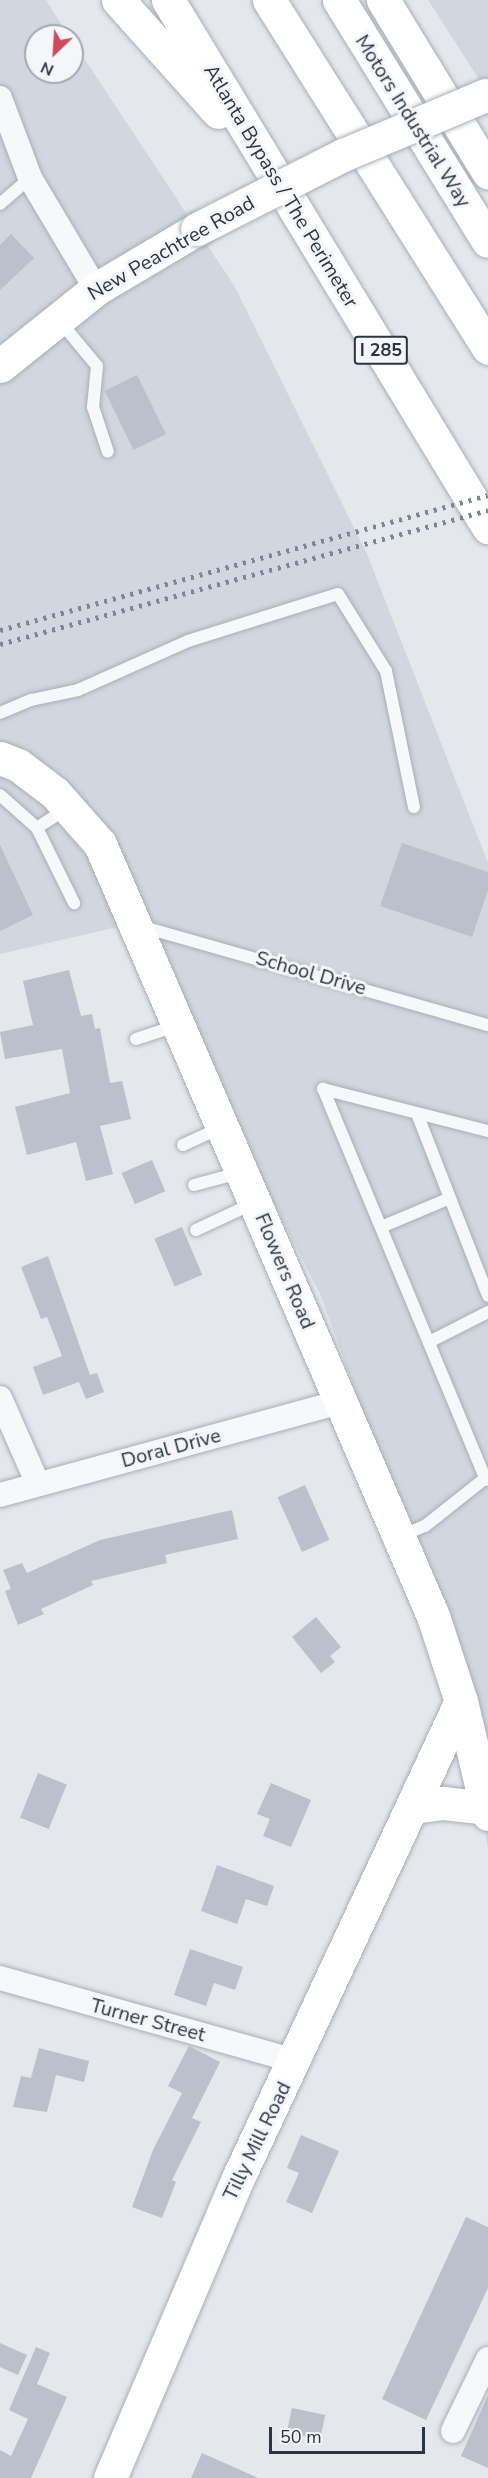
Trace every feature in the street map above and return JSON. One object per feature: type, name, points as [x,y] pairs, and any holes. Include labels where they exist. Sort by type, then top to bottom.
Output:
[{"type":"main road","points":[[118,0],[273,174]]},
{"type":"main road","name":"Atlanta Bypass / The Perimeter","points":[[168,0],[488,527]]},
{"type":"main road","points":[[269,0],[488,348]]},
{"type":"main road","name":"Motors Industrial Way","points":[[339,0],[488,241]]},
{"type":"main road","name":"Motors Industrial Way","points":[[383,0],[488,172]]},
{"type":"main road","name":"New Peachtree Road","points":[[0,366],[96,289],[197,229],[343,155],[487,95]]},
{"type":"main road","name":"Flowers Road","points":[[9,761],[70,807],[100,844],[221,1128],[342,1402],[413,1531],[461,1701],[487,1811]]},
{"type":"main road","name":"Tilly Mill Road","points":[[110,2478],[240,2176],[296,2061],[461,1701]]},
{"type":"main road","points":[[412,1807],[444,1803],[487,1811]]},
{"type":"street","points":[[0,98],[30,178],[96,289]]},
{"type":"street","points":[[0,1398],[38,1484]]},
{"type":"street","name":"Doral Drive","points":[[0,1495],[342,1402]]},
{"type":"street","name":"Turner Street","points":[[0,1978],[296,2061]]},
{"type":"street","points":[[453,2431],[486,2371]]},
{"type":"lane","points":[[0,204],[30,178]]},
{"type":"lane","points":[[58,318],[97,366],[93,407],[108,452]]},
{"type":"lane","points":[[0,713],[31,700],[78,690],[188,640],[338,594],[386,671],[414,807]]},
{"type":"lane","points":[[0,795],[37,828],[74,903]]},
{"type":"lane","points":[[37,828],[70,807]]},
{"type":"lane","name":"School Drive","points":[[133,924],[488,1025]]},
{"type":"lane","points":[[136,1039],[177,1026]]},
{"type":"lane","points":[[413,1531],[487,1478],[323,1089],[418,1116],[488,1131]]},
{"type":"lane","points":[[418,1116],[448,1199],[488,1296]]},
{"type":"lane","points":[[183,1145],[221,1128]]},
{"type":"lane","points":[[194,1185],[242,1172]]},
{"type":"lane","points":[[381,1227],[448,1199]]},
{"type":"lane","points":[[196,1230],[255,1203]]},
{"type":"lane","points":[[429,1342],[488,1312]]},
{"type":"shaded area","points":[[0,0],[46,0],[61,24],[24,24],[24,84],[84,84],[84,58],[235,287],[367,554],[488,863],[488,1849],[456,1671],[321,1296],[131,924],[0,954]]},
{"type":"shaded area","points":[[428,0],[488,0],[488,94],[466,59]]},
{"type":"building","points":[[11,234],[34,258],[0,290],[0,245]]},
{"type":"building","points":[[137,375],[166,434],[134,450],[105,391]]},
{"type":"building","points":[[402,843],[488,872],[488,890],[472,937],[380,906]]},
{"type":"building","points":[[0,845],[33,915],[0,931]]},
{"type":"building","points":[[69,970],[81,1016],[92,1014],[95,1029],[100,1028],[110,1083],[122,1081],[131,1119],[100,1126],[113,1174],[86,1181],[76,1142],[27,1155],[15,1107],[70,1093],[62,1049],[5,1059],[0,1032],[33,1025],[23,981]]},
{"type":"building","points":[[152,1160],[165,1191],[135,1204],[122,1173]]},
{"type":"building","points":[[182,1227],[202,1275],[175,1287],[154,1239]]},
{"type":"building","points":[[48,1256],[90,1375],[97,1373],[104,1392],[86,1399],[79,1382],[43,1395],[33,1367],[62,1356],[47,1317],[41,1319],[21,1267]]},
{"type":"building","points":[[305,1485],[329,1540],[302,1552],[278,1497]]},
{"type":"building","points":[[232,1510],[238,1539],[165,1555],[167,1563],[91,1581],[93,1585],[41,1609],[44,1614],[18,1625],[5,1591],[11,1589],[3,1570],[22,1563],[27,1573],[100,1540]]},
{"type":"building","points":[[316,1617],[341,1647],[330,1656],[335,1662],[321,1673],[292,1637]]},
{"type":"building","points":[[38,1773],[67,1785],[49,1829],[20,1818]]},
{"type":"building","points":[[271,1783],[311,1800],[291,1847],[263,1836],[270,1819],[257,1814]]},
{"type":"building","points":[[217,1865],[274,1886],[267,1906],[246,1899],[237,1924],[201,1911]]},
{"type":"building","points":[[190,1949],[243,1967],[235,1990],[214,1983],[206,2006],[174,1995]]},
{"type":"building","points":[[189,2046],[220,2062],[192,2118],[201,2122],[172,2180],[176,2182],[162,2218],[132,2207],[153,2150],[182,2093],[168,2086]]},
{"type":"building","points":[[39,2048],[89,2061],[84,2082],[56,2075],[47,2112],[13,2107],[21,2076],[31,2078]]},
{"type":"building","points":[[301,2135],[339,2151],[312,2213],[286,2202],[299,2173],[287,2168]]},
{"type":"building","points":[[466,2217],[488,2227],[488,2288],[426,2420],[382,2399]]},
{"type":"building","points":[[0,2343],[27,2355],[18,2375],[0,2367]]},
{"type":"building","points":[[36,2347],[50,2353],[37,2384],[67,2397],[31,2478],[0,2478],[0,2450],[11,2456],[28,2419],[9,2410]]},
{"type":"building","points":[[488,2395],[488,2468],[461,2456]]},
{"type":"building","points":[[292,2408],[325,2415],[320,2440],[287,2432]]},
{"type":"building","points":[[202,2453],[258,2478],[191,2478]]},
{"type":"railway","points":[[0,630],[488,495]]},
{"type":"railway","points":[[0,644],[488,510]]}]
